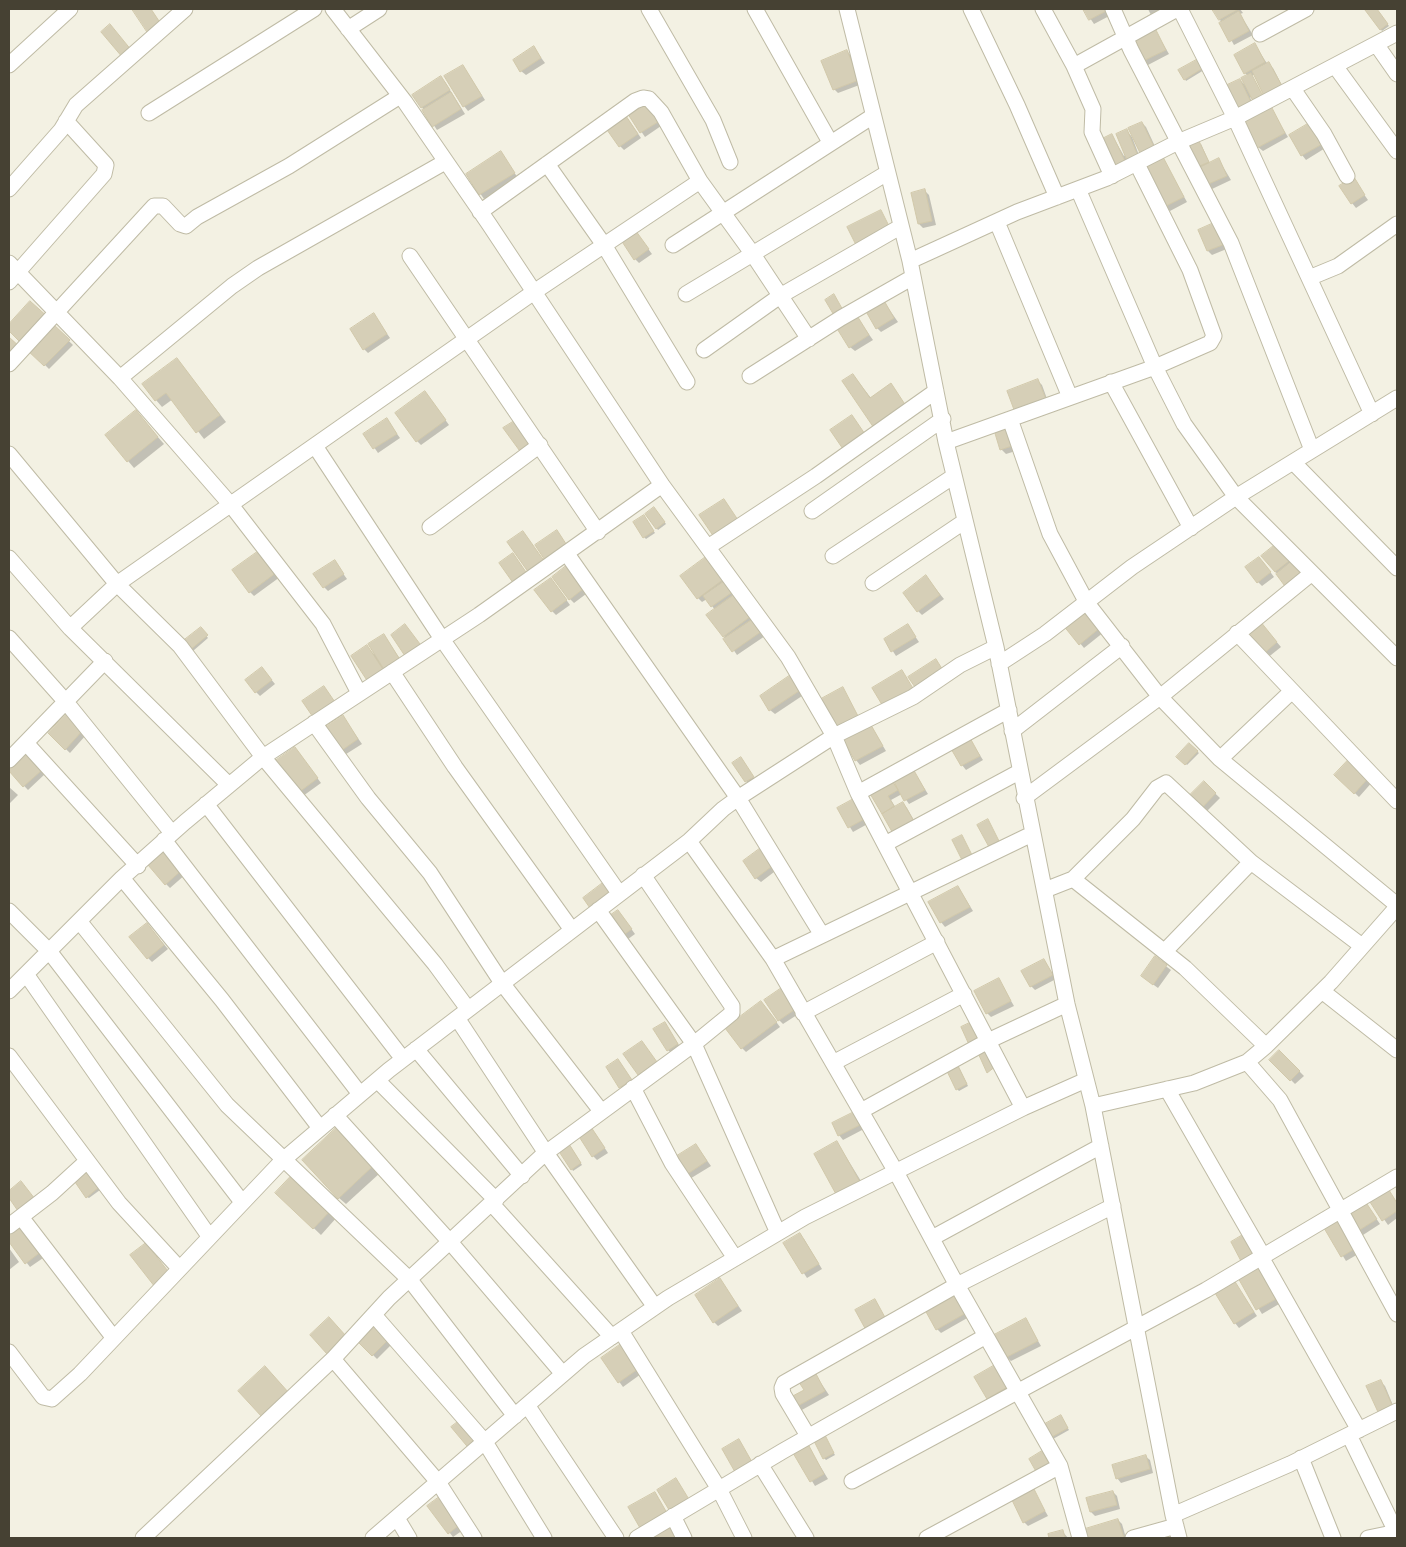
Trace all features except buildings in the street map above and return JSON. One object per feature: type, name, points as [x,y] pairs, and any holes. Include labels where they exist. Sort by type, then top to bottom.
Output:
[{"type":"street","points":[[9,65],[70,9]]},
{"type":"street","points":[[9,189],[66,121],[76,105],[185,9]]},
{"type":"street","points":[[149,113],[314,9]]},
{"type":"street","points":[[333,9],[400,96],[534,292],[662,485],[788,657],[834,736],[858,793],[1023,1108]]},
{"type":"street","points":[[348,29],[379,9]]},
{"type":"street","points":[[649,9],[713,120],[730,162]]},
{"type":"street","points":[[755,9],[830,142]]},
{"type":"street","points":[[847,9],[910,261],[943,419],[946,442],[996,647],[1024,798],[1045,890],[1067,1004],[1093,1106],[1176,1526]]},
{"type":"street","points":[[971,9],[1017,105],[1056,197]]},
{"type":"street","points":[[1043,9],[1074,66],[1093,109],[1092,132],[1112,176]]},
{"type":"street","points":[[1113,9],[1178,142],[1231,244],[1312,450]]},
{"type":"street","points":[[1074,66],[1125,36],[1178,9],[1235,118],[1372,414]]},
{"type":"street","points":[[1260,34],[1306,9]]},
{"type":"street","points":[[910,261],[1056,197],[1112,176],[1178,142],[1235,118],[1397,33]]},
{"type":"street","points":[[1376,44],[1397,74]]},
{"type":"street","points":[[1335,66],[1397,151]]},
{"type":"street","points":[[1293,88],[1324,134],[1347,176]]},
{"type":"street","points":[[9,364],[57,314],[154,206],[163,206],[180,224],[186,226],[198,216],[289,166],[400,96]]},
{"type":"street","points":[[480,212],[635,101],[643,98],[649,99],[660,112],[700,181],[752,253],[809,339]]},
{"type":"street","points":[[673,245],[873,116]]},
{"type":"street","points":[[66,121],[106,165],[106,169],[104,174],[12,272],[57,314],[120,378],[231,505],[323,624],[359,693]]},
{"type":"street","points":[[120,378],[232,286],[258,268],[445,162]]},
{"type":"street","points":[[547,164],[604,245],[688,382]]},
{"type":"street","points":[[946,442],[1155,367],[1210,343],[1214,336],[1190,270],[1137,164]]},
{"type":"street","points":[[686,294],[887,172]]},
{"type":"street","points":[[70,628],[117,584],[534,292],[700,181]]},
{"type":"street","points":[[1078,189],[1155,367],[1184,424],[1236,497],[1397,658]]},
{"type":"street","points":[[997,222],[1070,397]]},
{"type":"street","points":[[1309,278],[1338,266],[1397,224]]},
{"type":"street","points":[[704,350],[780,296],[900,227]]},
{"type":"street","points":[[410,256],[468,338],[598,532]]},
{"type":"street","points":[[750,376],[880,295],[913,277]]},
{"type":"street","points":[[1111,382],[1127,415],[1191,528]]},
{"type":"street","points":[[708,547],[816,476],[936,391]]},
{"type":"street","points":[[999,664],[1087,603],[1132,568],[1236,497],[1397,398]]},
{"type":"street","points":[[812,511],[943,419]]},
{"type":"street","points":[[1010,419],[1050,534],[1087,603],[1160,697],[1220,759],[1397,906],[1392,923],[1362,946],[1322,991],[1247,1062],[1194,1083],[1093,1106]]},
{"type":"street","points":[[430,527],[540,445]]},
{"type":"street","points":[[315,446],[442,639],[619,893]]},
{"type":"street","points":[[9,454],[117,584],[180,646],[263,757],[435,964],[546,1153],[655,1307]]},
{"type":"street","points":[[1293,462],[1397,568]]},
{"type":"street","points":[[833,556],[954,476]]},
{"type":"street","points":[[9,991],[122,878],[138,866],[168,836],[263,757],[567,554],[662,485]]},
{"type":"street","points":[[873,583],[965,521]]},
{"type":"street","points":[[567,554],[738,798],[822,935]]},
{"type":"street","points":[[9,558],[70,628],[230,785]]},
{"type":"street","points":[[1024,798],[1160,697],[1312,573]]},
{"type":"street","points":[[1237,633],[1397,802]]},
{"type":"street","points":[[9,638],[66,702],[360,1094]]},
{"type":"street","points":[[1012,731],[1122,646]]},
{"type":"street","points":[[9,1352],[43,1397],[52,1399],[80,1374],[283,1160],[403,1059],[689,841],[738,798],[834,736],[913,697],[960,665],[996,647]]},
{"type":"street","points":[[9,760],[105,661]]},
{"type":"street","points":[[392,672],[455,767],[572,930]]},
{"type":"street","points":[[1220,759],[1292,691]]},
{"type":"street","points":[[858,793],[1009,710]]},
{"type":"street","points":[[314,723],[368,798],[430,873],[502,982],[601,1111]]},
{"type":"street","points":[[26,743],[138,866]]},
{"type":"street","points":[[885,844],[1019,772]]},
{"type":"street","points":[[1045,890],[1073,879],[1133,819],[1163,782],[1169,784],[1251,862],[1362,946]]},
{"type":"street","points":[[206,804],[403,1059]]},
{"type":"street","points":[[773,959],[1032,834]]},
{"type":"street","points":[[689,841],[773,959],[896,1172],[957,1285],[1060,1466],[1080,1538]]},
{"type":"street","points":[[1165,952],[1251,862]]},
{"type":"street","points":[[147,1537],[333,1359],[410,1280],[546,1153],[694,1044],[732,1013],[732,1006],[643,875]]},
{"type":"street","points":[[122,878],[222,1000],[320,1128]]},
{"type":"street","points":[[1073,879],[1165,952],[1266,1046]]},
{"type":"street","points":[[598,910],[694,1044],[778,1233]]},
{"type":"street","points":[[9,911],[49,951],[242,1202]]},
{"type":"street","points":[[79,921],[228,1105],[283,1160],[410,1280],[515,1416]]},
{"type":"street","points":[[804,1013],[937,942]]},
{"type":"street","points":[[26,974],[209,1236]]},
{"type":"street","points":[[1322,991],[1397,1050]]},
{"type":"street","points":[[833,1064],[964,994]]},
{"type":"street","points":[[861,1111],[988,1041],[1067,1004]]},
{"type":"street","points":[[416,1050],[522,1176]]},
{"type":"street","points":[[9,1056],[119,1203],[179,1268]]},
{"type":"street","points":[[1247,1062],[1280,1100],[1397,1314]]},
{"type":"street","points":[[377,1080],[494,1202],[616,1334],[719,1489],[744,1538]]},
{"type":"street","points":[[373,1538],[584,1356],[655,1307],[778,1233],[1023,1108],[1086,1080]]},
{"type":"street","points":[[633,1088],[672,1163],[735,1258]]},
{"type":"street","points":[[1167,1089],[1262,1257],[1354,1432],[1397,1533],[1368,1538]]},
{"type":"street","points":[[335,1115],[451,1243],[563,1374]]},
{"type":"street","points":[[932,1238],[1101,1146]]},
{"type":"street","points":[[86,1161],[52,1193],[15,1221],[113,1338]]},
{"type":"street","points":[[852,1480],[1206,1290],[1397,1177]]},
{"type":"street","points":[[808,1436],[783,1394],[782,1388],[784,1383],[957,1285],[1113,1206]]},
{"type":"street","points":[[374,1315],[485,1442],[544,1538]]},
{"type":"street","points":[[637,1538],[808,1436],[986,1336]]},
{"type":"street","points":[[333,1359],[438,1482],[474,1538]]},
{"type":"street","points":[[527,1405],[616,1538]]},
{"type":"street","points":[[1133,1538],[1176,1526],[1301,1458],[1397,1411]]},
{"type":"street","points":[[1301,1458],[1333,1538]]},
{"type":"street","points":[[760,1464],[806,1538]]},
{"type":"street","points":[[927,1538],[1060,1466]]},
{"type":"street","points":[[673,1516],[684,1538]]},
{"type":"street","points":[[397,1518],[409,1538]]}]
